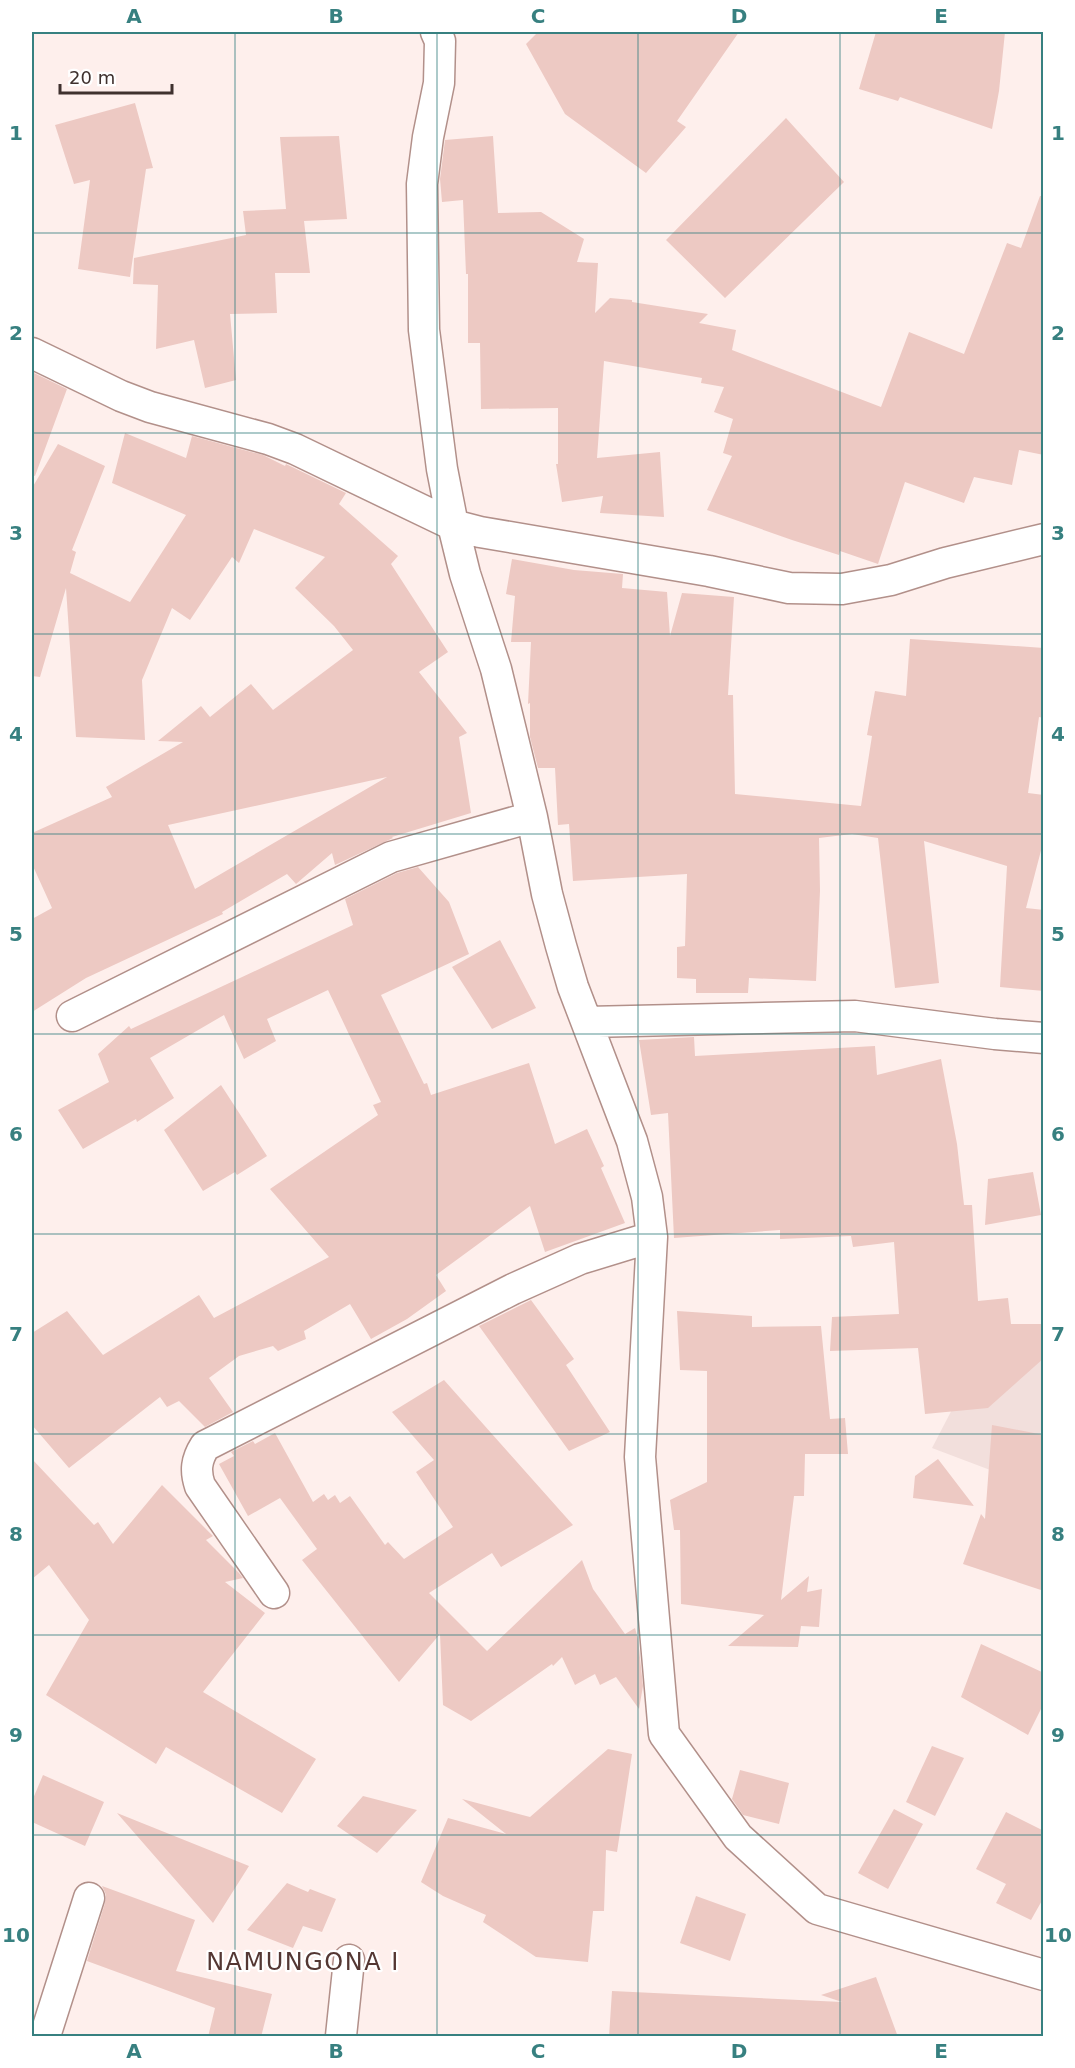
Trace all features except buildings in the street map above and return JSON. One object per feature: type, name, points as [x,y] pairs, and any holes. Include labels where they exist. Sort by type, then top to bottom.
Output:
[{"type":"street","points":[[436,32],[440,41],[439,83],[428,137],[422,184],[424,330],[442,469],[465,574],[496,669],[561,946],[573,987],[632,1141],[647,1197],[652,1237],[640,1457],[664,1734],[738,1837],[817,1909],[1044,1976]]},
{"type":"street","points":[[32,353],[140,404],[268,439],[295,449],[453,525],[480,532],[709,571],[789,588],[842,589],[881,582],[945,563],[1044,539]]},
{"type":"street","points":[[72,1016],[391,857],[532,817]]},
{"type":"street","points":[[587,1022],[855,1016],[1044,1038]]},
{"type":"street","points":[[274,1593],[200,1486],[196,1475],[197,1457],[205,1446],[513,1289],[580,1259],[652,1237]]},
{"type":"street","points":[[45,2037],[89,1898]]},
{"type":"street","points":[[341,2037],[349,1959]]},
{"type":"shaded area","points":[[984,1348],[1043,1361],[1043,1410],[1035,1487],[932,1448]]},
{"type":"district","name":"NAMUNGONA I","points":[[303,1962]]}]
